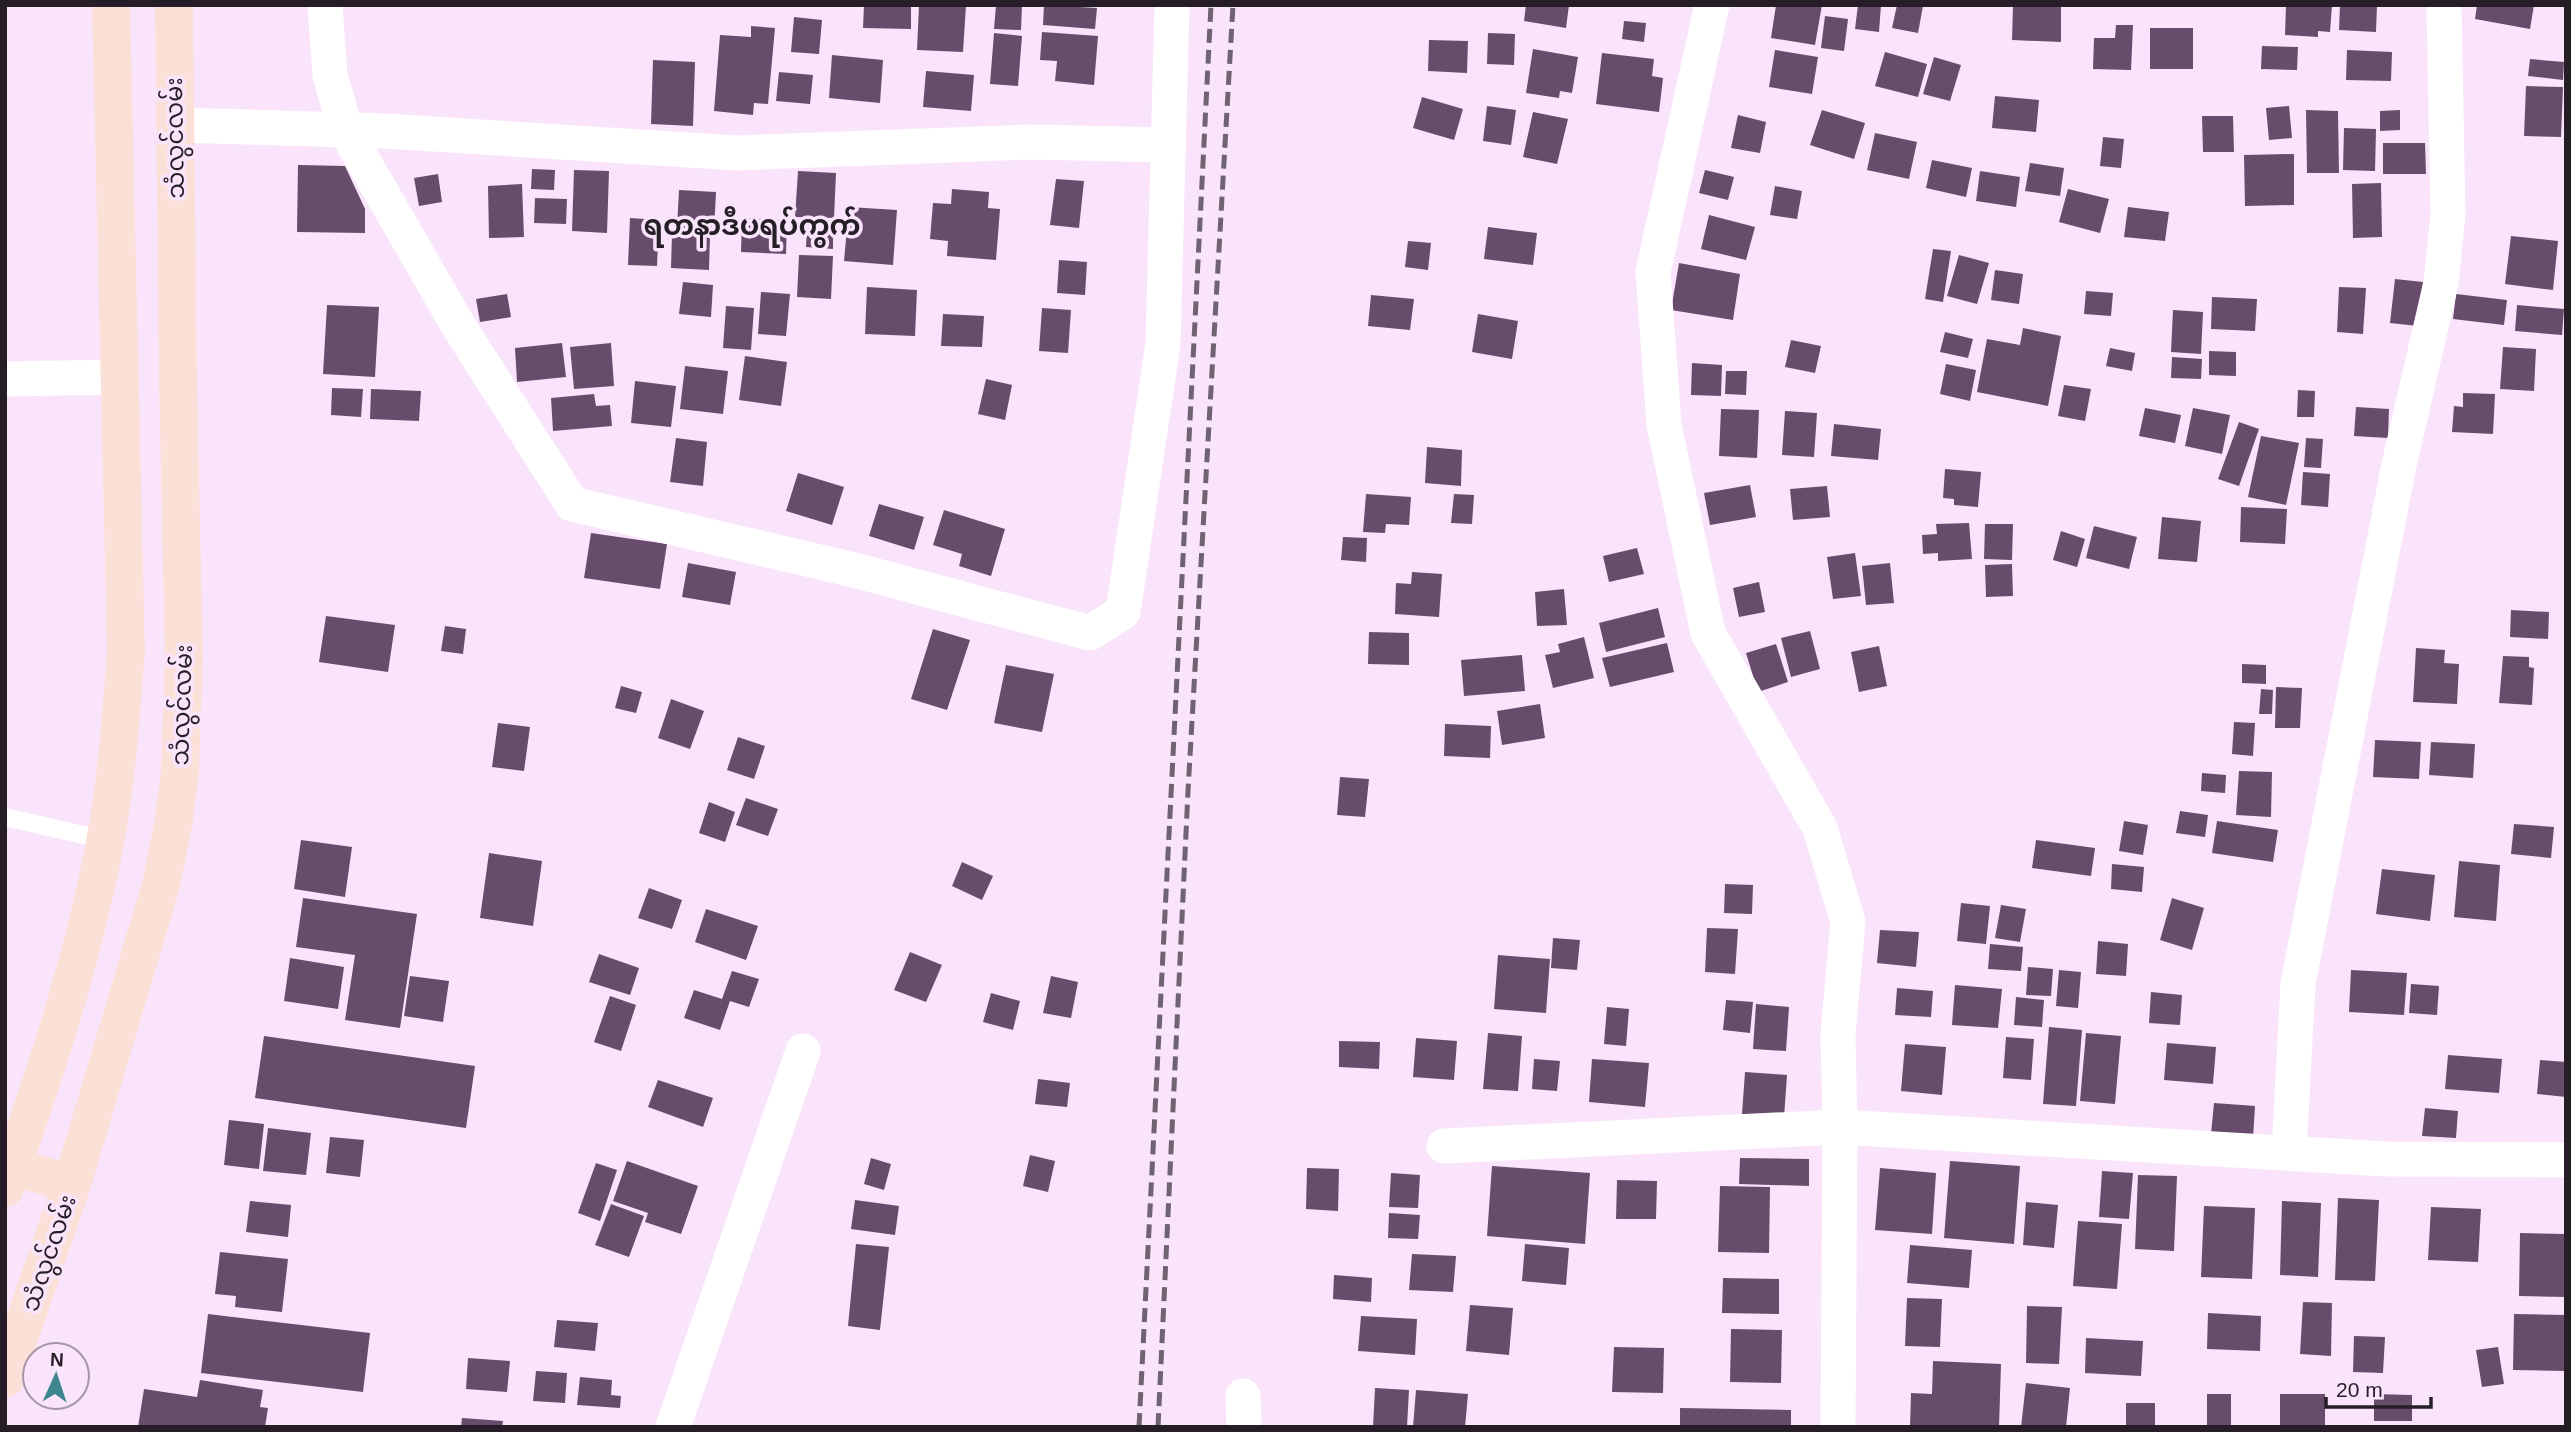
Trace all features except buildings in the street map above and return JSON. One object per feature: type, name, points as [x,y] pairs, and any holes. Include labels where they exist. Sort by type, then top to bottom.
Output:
[{"type":"main road","points":[[72,1184],[8,1174],[71,991],[105,840],[119,744],[126,652],[111,5]]},
{"type":"main road","name":"သံလွင်လမ်း","points":[[5,1378],[72,1184],[161,885],[173,826],[180,771],[184,656],[174,5]]},
{"type":"street","points":[[325,5],[330,75],[346,131],[458,326],[572,503],[854,570],[1090,633],[1123,612],[1163,344],[1172,5]]},
{"type":"street","points":[[1712,5],[1653,272],[1664,425],[1708,633],[1820,828],[1848,922],[1838,1034],[1838,1427]]},
{"type":"street","points":[[2289,1153],[2298,984],[2396,478],[2441,283],[2448,214],[2444,5]]},
{"type":"street","points":[[174,125],[346,131],[737,153],[1029,142],[1169,145]]},
{"type":"street","points":[[5,379],[120,377]]},
{"type":"street","points":[[673,1427],[803,1051]]},
{"type":"street","points":[[1444,1146],[1840,1127],[2386,1159],[2566,1160]]},
{"type":"lane","points":[[5,817],[105,840]]},
{"type":"railway","points":[[1139,1427],[1211,5]]},
{"type":"railway","points":[[1158,1427],[1188,791],[1233,5]]},
{"type":"district","name":"ရတနာဒီပရပ်ကွက်","points":[[752,225]]}]
